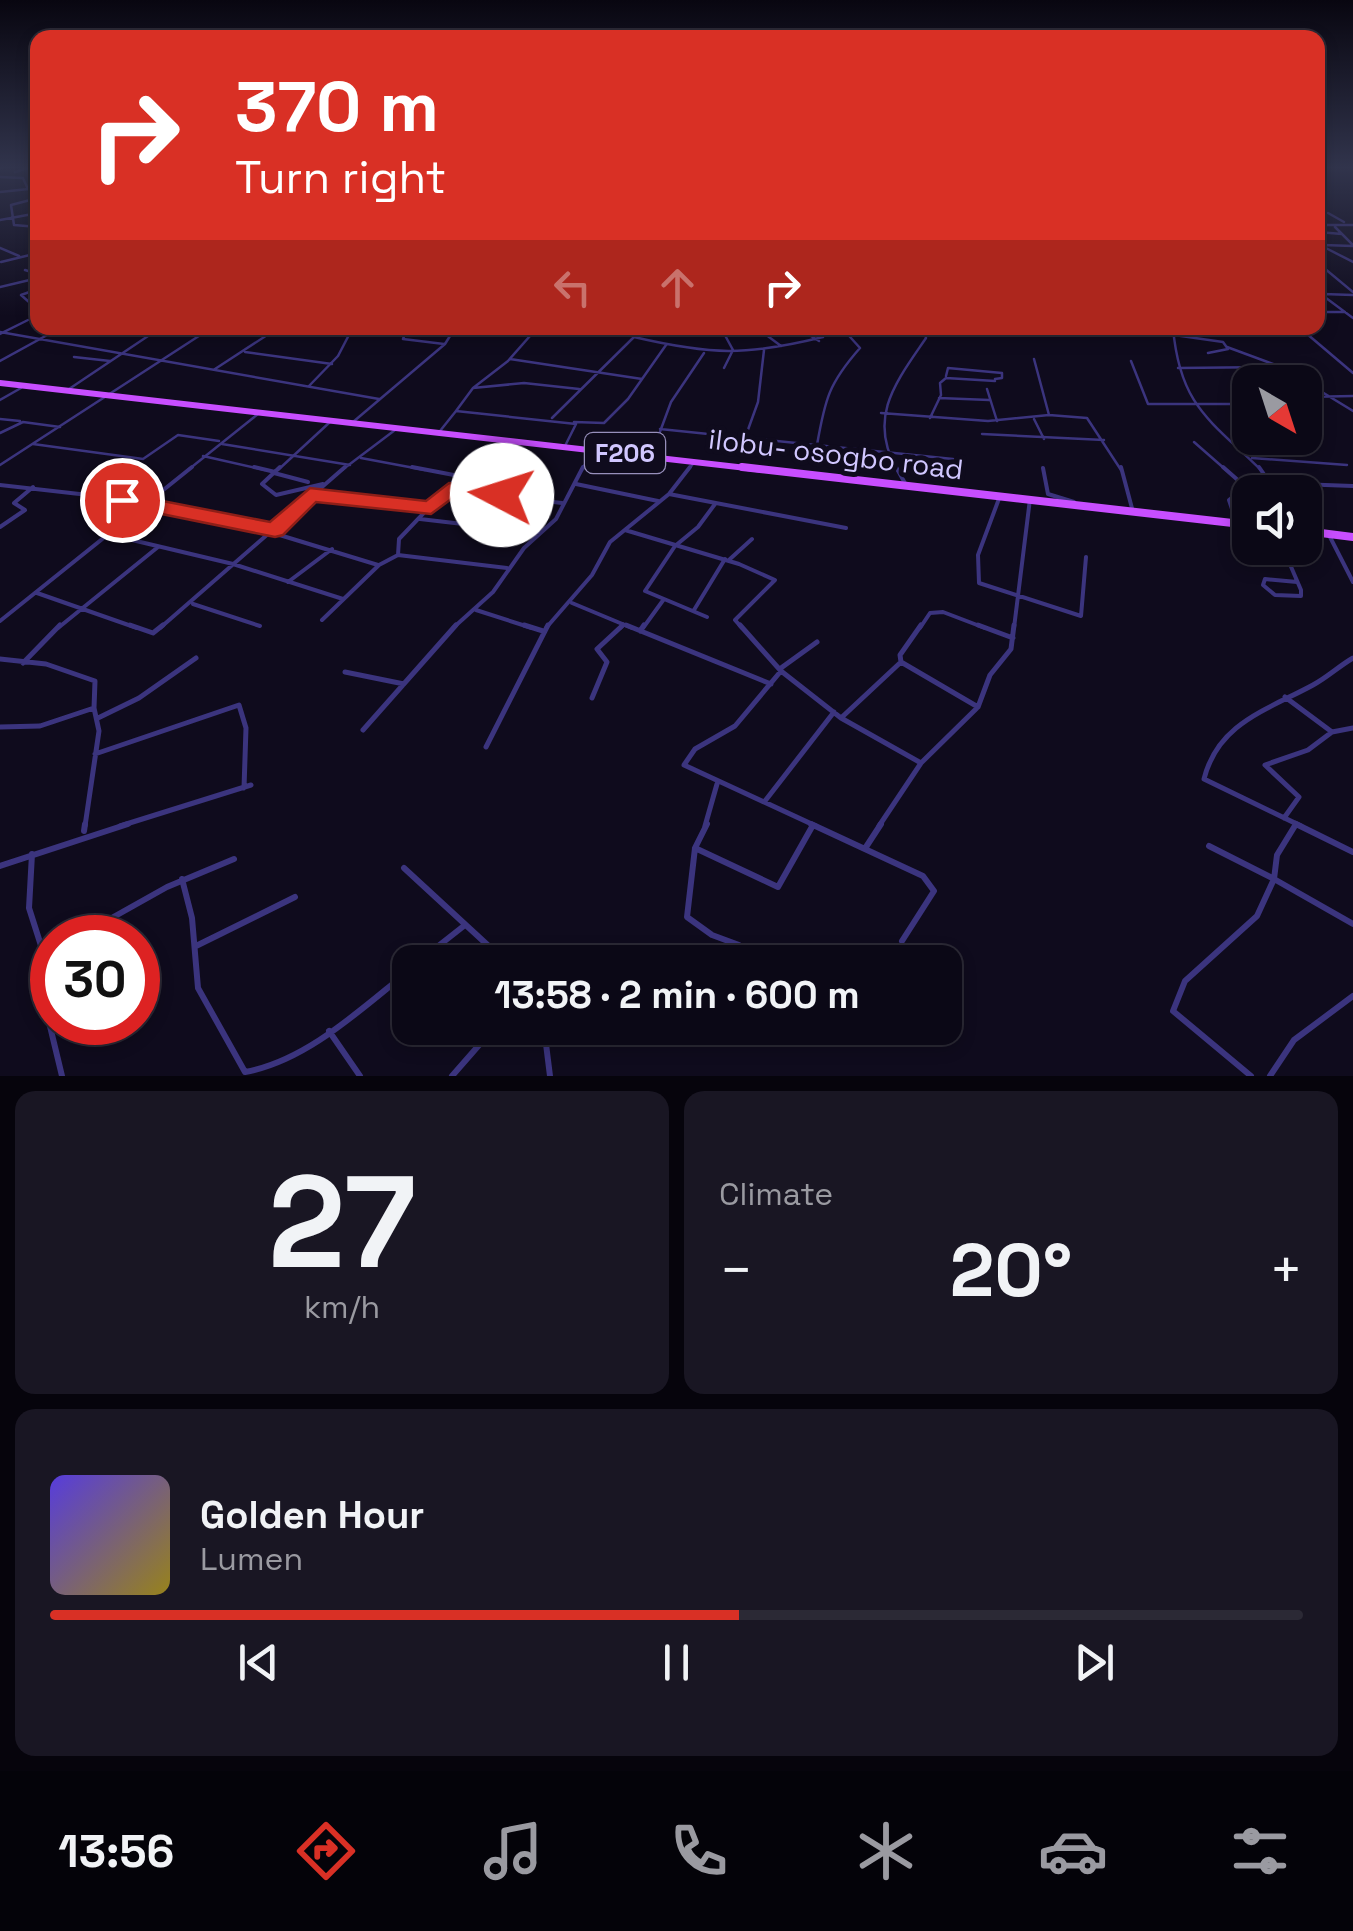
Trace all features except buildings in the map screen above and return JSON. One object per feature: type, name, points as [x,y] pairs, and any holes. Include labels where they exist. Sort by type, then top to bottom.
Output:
[{"type":"main road","name":"ilobu- osogbo road","points":[[0,383],[1232,522]]},
{"type":"main road","points":[[1322,533],[1353,537]]},
{"type":"street","points":[[0,220],[15,216]]},
{"type":"street","points":[[16,216],[12,223],[30,229]]},
{"type":"street","points":[[1325,225],[1351,225]]},
{"type":"street","points":[[1332,225],[1353,245]]},
{"type":"street","points":[[1325,233],[1353,239]]},
{"type":"street","points":[[1325,245],[1353,245]]},
{"type":"street","points":[[1325,248],[1353,262]]},
{"type":"street","points":[[1,249],[21,257]]},
{"type":"street","points":[[0,262],[30,255]]},
{"type":"street","points":[[0,262],[5,265],[0,268]]},
{"type":"street","points":[[1325,269],[1353,293]]},
{"type":"street","points":[[25,270],[30,272]]},
{"type":"street","points":[[0,287],[30,278]]},
{"type":"street","points":[[29,302],[22,295],[30,292]]},
{"type":"street","points":[[1325,293],[1353,293]]},
{"type":"street","points":[[1325,297],[1353,318]]},
{"type":"street","points":[[1325,312],[1345,312]]},
{"type":"street","points":[[1,333],[28,320]]},
{"type":"street","points":[[1,333],[378,398]]},
{"type":"street","points":[[0,361],[45,335]]},
{"type":"street","points":[[67,390],[150,335]]},
{"type":"street","points":[[0,465],[112,395],[196,335]]},
{"type":"street","points":[[215,370],[268,335]]},
{"type":"street","points":[[309,386],[332,364],[349,335]]},
{"type":"street","points":[[405,335],[403,339],[445,344]]},
{"type":"street","points":[[353,422],[451,335]]},
{"type":"street","points":[[440,431],[473,388],[510,359],[528,335]]},
{"type":"street","points":[[725,335],[733,350]]},
{"type":"street","points":[[767,335],[784,348]]},
{"type":"street","points":[[552,418],[634,336],[704,354],[784,348],[821,339],[813,335]]},
{"type":"street","points":[[817,445],[826,394],[834,377],[860,348],[848,335]]},
{"type":"street","points":[[906,485],[886,454],[881,413],[897,377],[925,335]]},
{"type":"street","points":[[1174,335],[1172,350],[1178,368],[1203,421],[1266,475]]},
{"type":"street","points":[[1178,335],[1228,347],[1276,365]]},
{"type":"street","points":[[1308,335],[1353,373]]},
{"type":"street","points":[[456,411],[604,423],[666,344]]},
{"type":"street","points":[[1208,353],[1224,352],[1228,347]]},
{"type":"street","points":[[724,368],[733,350]]},
{"type":"street","points":[[745,438],[758,402],[764,350]]},
{"type":"street","points":[[244,352],[332,364]]},
{"type":"street","points":[[652,456],[689,365],[704,354]]},
{"type":"street","points":[[74,357],[110,362]]},
{"type":"street","points":[[510,359],[642,378]]},
{"type":"street","points":[[1034,359],[1049,415]]},
{"type":"street","points":[[1131,361],[1144,402],[1232,406]]},
{"type":"street","points":[[1178,368],[1232,367]]},
{"type":"street","points":[[930,419],[948,368],[1002,373],[1002,378],[993,380],[946,378]]},
{"type":"street","points":[[473,388],[524,383],[580,389]]},
{"type":"street","points":[[0,400],[26,386]]},
{"type":"street","points":[[988,389],[997,422]]},
{"type":"street","points":[[1322,392],[1353,411]]},
{"type":"street","points":[[1322,398],[1353,396]]},
{"type":"street","points":[[939,398],[989,400]]},
{"type":"street","points":[[0,621],[262,412]]},
{"type":"street","points":[[881,413],[997,422],[1049,415],[1087,418],[1120,465],[1133,512]]},
{"type":"street","points":[[0,419],[60,428]]},
{"type":"street","points":[[1034,419],[1044,439]]},
{"type":"street","points":[[313,482],[276,495],[262,484],[333,420]]},
{"type":"street","points":[[0,432],[24,422]]},
{"type":"street","points":[[565,446],[576,429],[574,422]]},
{"type":"street","points":[[37,592],[153,633],[192,604],[323,484],[399,426]]},
{"type":"street","points":[[660,429],[953,459]]},
{"type":"street","points":[[982,434],[1104,440]]},
{"type":"street","points":[[33,444],[143,458],[178,435],[350,465]]},
{"type":"street","points":[[1194,442],[1232,475]]},
{"type":"street","points":[[362,730],[438,641],[493,592],[507,568],[556,519],[594,449]]},
{"type":"street","points":[[203,456],[323,484]]},
{"type":"street","points":[[362,458],[458,475],[449,490],[398,539],[398,555]]},
{"type":"street","points":[[1248,458],[1347,466]]},
{"type":"street","points":[[486,747],[543,631],[598,567],[610,542],[669,494],[697,461]]},
{"type":"street","points":[[1043,468],[1048,494],[1078,505]]},
{"type":"street","points":[[576,484],[658,502]]},
{"type":"street","points":[[1322,484],[1353,486]]},
{"type":"street","points":[[0,485],[150,502],[334,548],[380,565]]},
{"type":"street","points":[[0,527],[26,510],[14,503],[33,487]]},
{"type":"street","points":[[449,490],[562,503]]},
{"type":"street","points":[[669,494],[846,528]]},
{"type":"street","points":[[310,495],[431,508]]},
{"type":"street","points":[[1000,496],[1000,505],[984,537],[976,578],[986,587],[1080,616],[1086,557]]},
{"type":"street","points":[[866,847],[921,763],[978,706],[990,675],[1011,649],[1030,499]]},
{"type":"street","points":[[707,617],[644,591],[675,546],[698,527],[715,504]]},
{"type":"street","points":[[419,519],[540,533]]},
{"type":"street","points":[[625,530],[727,560],[776,581],[735,620],[781,670],[841,718],[921,763]]},
{"type":"street","points":[[1328,534],[1353,582]]},
{"type":"street","points":[[110,536],[234,566],[343,599]]},
{"type":"street","points":[[694,610],[727,560],[752,538]]},
{"type":"street","points":[[23,663],[82,608],[158,547]]},
{"type":"street","points":[[288,582],[334,548]]},
{"type":"street","points":[[322,620],[380,565],[398,555],[507,568]]},
{"type":"street","points":[[1290,565],[1297,582],[1299,599],[1270,593],[1263,585],[1271,579],[1297,582]]},
{"type":"street","points":[[640,631],[664,599]]},
{"type":"street","points":[[570,602],[771,684]]},
{"type":"street","points":[[192,604],[260,626]]},
{"type":"street","points":[[474,610],[543,631]]},
{"type":"street","points":[[978,706],[902,662],[900,655],[930,614],[943,612],[1013,638]]},
{"type":"street","points":[[592,698],[608,662],[596,649],[623,625]]},
{"type":"street","points":[[817,642],[781,670],[735,726],[685,760],[684,765],[717,784],[765,801],[923,876],[933,887],[931,899],[902,941]]},
{"type":"street","points":[[97,718],[139,698],[196,658]]},
{"type":"street","points":[[1353,658],[1318,683],[1285,698],[1221,739],[1211,751],[1204,779],[1353,852]]},
{"type":"street","points":[[0,659],[46,664],[94,680],[95,754],[83,834]]},
{"type":"street","points":[[841,718],[902,662]]},
{"type":"street","points":[[346,672],[405,684]]},
{"type":"street","points":[[1285,698],[1332,732]]},
{"type":"street","points":[[0,866],[83,834],[113,831],[248,786],[246,728],[239,705],[95,754]]},
{"type":"street","points":[[0,727],[40,726],[94,708]]},
{"type":"street","points":[[765,801],[834,712]]},
{"type":"street","points":[[1284,818],[1299,797],[1265,764],[1308,750],[1332,732],[1353,728]]},
{"type":"street","points":[[717,784],[711,815],[696,848],[687,917],[712,935],[739,944]]},
{"type":"street","points":[[1251,1076],[1173,1011],[1185,981],[1258,916],[1274,879],[1277,855],[1296,824]]},
{"type":"street","points":[[696,848],[778,888],[813,825]]},
{"type":"street","points":[[1209,846],[1353,924]]},
{"type":"street","points":[[30,915],[32,854]]},
{"type":"street","points":[[117,915],[182,879],[234,858]]},
{"type":"street","points":[[404,868],[488,945]]},
{"type":"street","points":[[182,879],[198,988],[245,1072],[265,1068],[329,1031],[392,984]]},
{"type":"street","points":[[194,947],[295,897]]},
{"type":"street","points":[[439,945],[466,924]]},
{"type":"street","points":[[1270,1076],[1275,1061],[1306,1028],[1353,996]]},
{"type":"street","points":[[329,1031],[360,1076]]},
{"type":"street","points":[[55,1045],[62,1076]]},
{"type":"street","points":[[452,1076],[479,1045]]},
{"type":"street","points":[[546,1045],[550,1076]]},
{"type":"route","points":[[122,500],[150,502],[275,530],[310,495],[431,508],[449,490],[502,495]]}]
